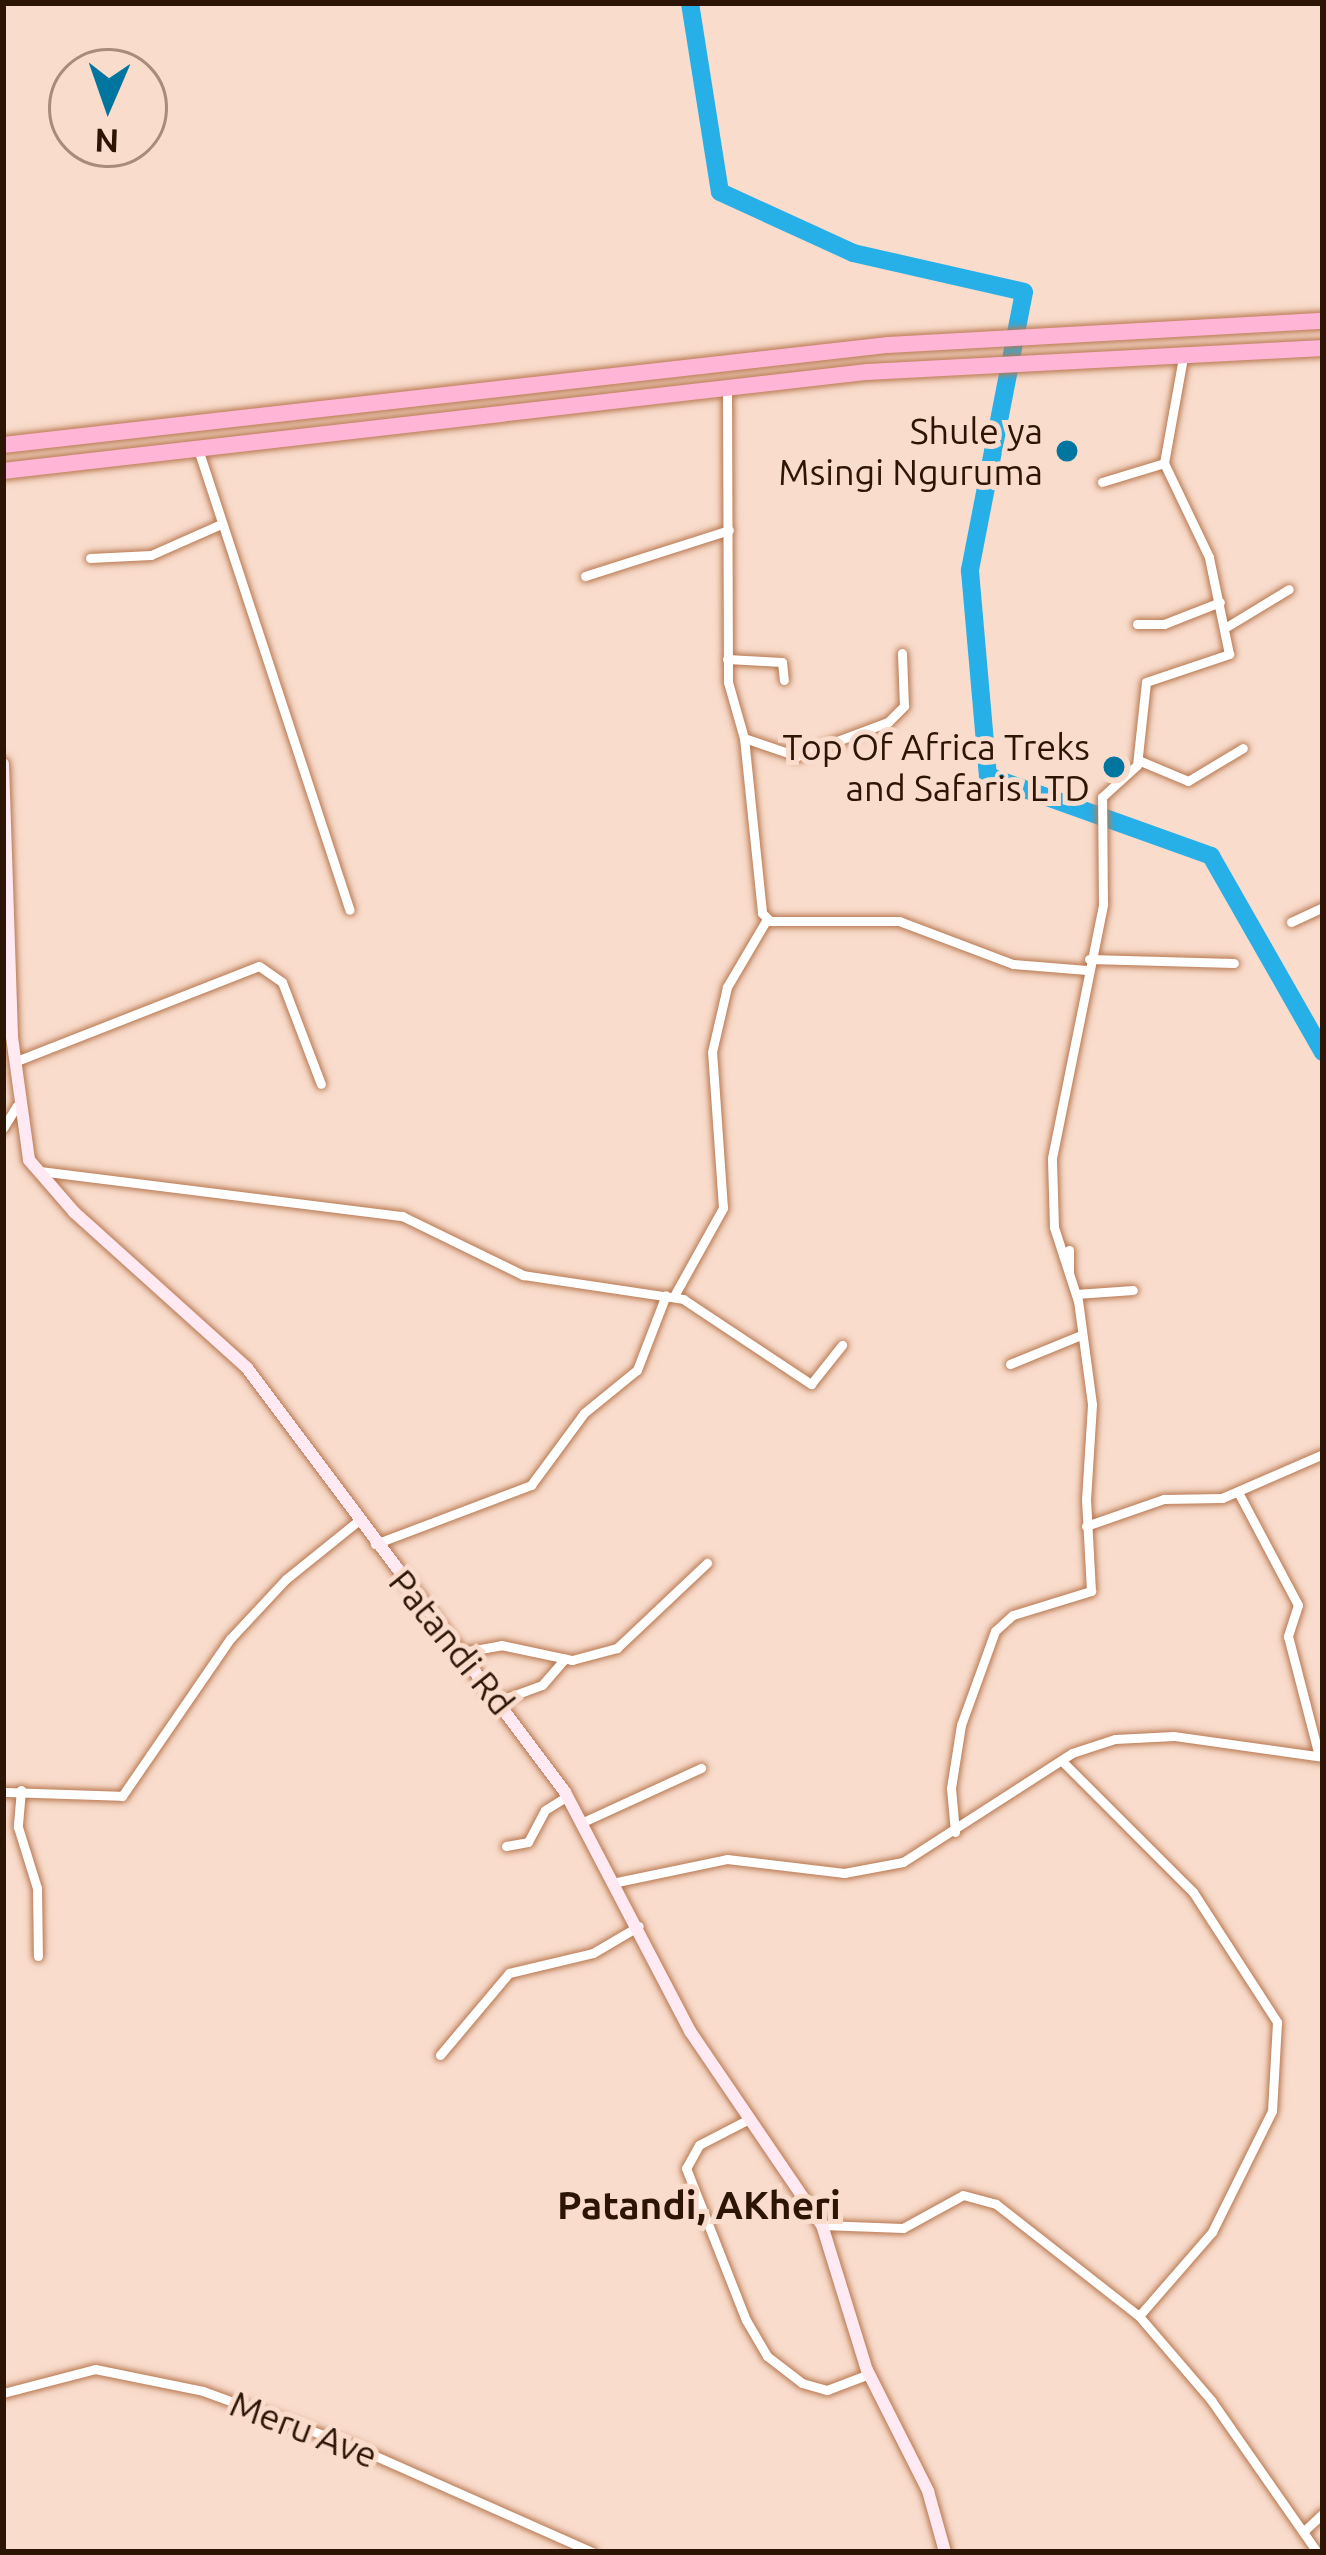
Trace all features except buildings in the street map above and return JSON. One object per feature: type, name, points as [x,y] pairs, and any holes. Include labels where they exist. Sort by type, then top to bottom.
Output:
[{"type":"highway","points":[[3,445],[888,345],[1323,321]]},
{"type":"highway","points":[[3,471],[727,388],[1184,352],[1323,348]]},
{"type":"highway","points":[[418,399],[422,421]]},
{"type":"highway","points":[[345,407],[349,429]]},
{"type":"street","points":[[955,1832],[952,1776],[980,1660],[1008,1618],[1090,1593],[1086,1526],[1092,1404],[1076,1294],[1054,1227],[1052,1158],[1103,904],[1102,797],[1138,760],[1146,682],[1226,657],[1228,626],[1209,557],[1163,463],[1184,352]]},
{"type":"street","points":[[375,1544],[531,1485],[584,1413],[637,1370],[670,1295],[723,1208],[712,1052],[727,987],[767,919],[744,788],[744,738],[727,659],[727,388]]},
{"type":"street","points":[[198,449],[350,910]]},
{"type":"street","points":[[1102,482],[1163,463]]},
{"type":"street","points":[[90,558],[151,554],[221,524]]},
{"type":"street","points":[[585,575],[729,530]]},
{"type":"street","points":[[1228,626],[1289,589]]},
{"type":"street","points":[[1137,624],[1164,624],[1220,602]]},
{"type":"street","points":[[744,738],[797,756],[888,722],[904,706],[902,653]]},
{"type":"street","points":[[727,659],[782,662],[784,680]]},
{"type":"street","points":[[1138,760],[1189,781],[1243,748]]},
{"type":"street","points":[[3,765],[17,1106],[34,1170],[402,1216],[523,1275],[670,1295],[811,1384],[842,1345]]},
{"type":"street","points":[[1291,922],[1323,907]]},
{"type":"street","points":[[767,919],[899,921],[1013,964],[1234,963]]},
{"type":"street","points":[[14,1062],[259,966],[282,982],[321,1084]]},
{"type":"street","points":[[3,1128],[17,1106]]},
{"type":"street","name":"Patandi Rd","points":[[34,1170],[212,1329],[501,1700],[567,1796],[617,1882],[690,2031],[822,2225],[869,2374],[922,2476],[945,2552]]},
{"type":"street","points":[[1069,1272],[1070,1250]]},
{"type":"street","points":[[1076,1294],[1133,1290]]},
{"type":"street","points":[[1010,1364],[1081,1335]]},
{"type":"street","points":[[1086,1526],[1164,1499],[1208,1502],[1323,1454]]},
{"type":"street","points":[[617,1882],[727,1858],[856,1871],[921,1857],[1096,1742],[1148,1736],[1321,1757],[1291,1658],[1288,1632],[1298,1606],[1238,1492]]},
{"type":"street","points":[[3,1792],[124,1794],[230,1639],[286,1579],[359,1520]]},
{"type":"street","points":[[463,1652],[501,1646],[565,1659],[630,1641],[706,1563]]},
{"type":"street","points":[[501,1700],[542,1685],[565,1659]]},
{"type":"street","points":[[1062,1761],[1193,1892],[1277,2022],[1272,2111],[1212,2232],[1139,2316]]},
{"type":"street","points":[[583,1822],[700,1768]]},
{"type":"street","points":[[21,1790],[18,1827],[37,1888],[38,1956]]},
{"type":"street","points":[[506,1846],[528,1842],[545,1810],[567,1796]]},
{"type":"street","points":[[440,2055],[509,1973],[579,1958],[639,1926]]},
{"type":"street","points":[[749,2119],[699,2145],[686,2162],[746,2320],[767,2356],[802,2383],[827,2390],[869,2374]]},
{"type":"street","points":[[822,2225],[903,2228],[963,2195],[985,2198],[1139,2316],[1317,2552]]},
{"type":"street","name":"Meru Ave","points":[[3,2393],[95,2369],[203,2391],[369,2453],[592,2552]]},
{"type":"street","points":[[1304,2531],[1323,2513]]},
{"type":"waterway","points":[[690,3],[720,192],[853,253],[1024,292],[970,571],[988,776],[1211,856],[1323,1052]]},
{"type":"place","name":"Shule ya Msingi Nguruma","points":[[1067,451]]},
{"type":"place","name":"Top Of Africa Treks and Safaris LTD","points":[[1114,767]]},
{"type":"district","name":"Patandi, AKheri","points":[[699,2205]]}]
